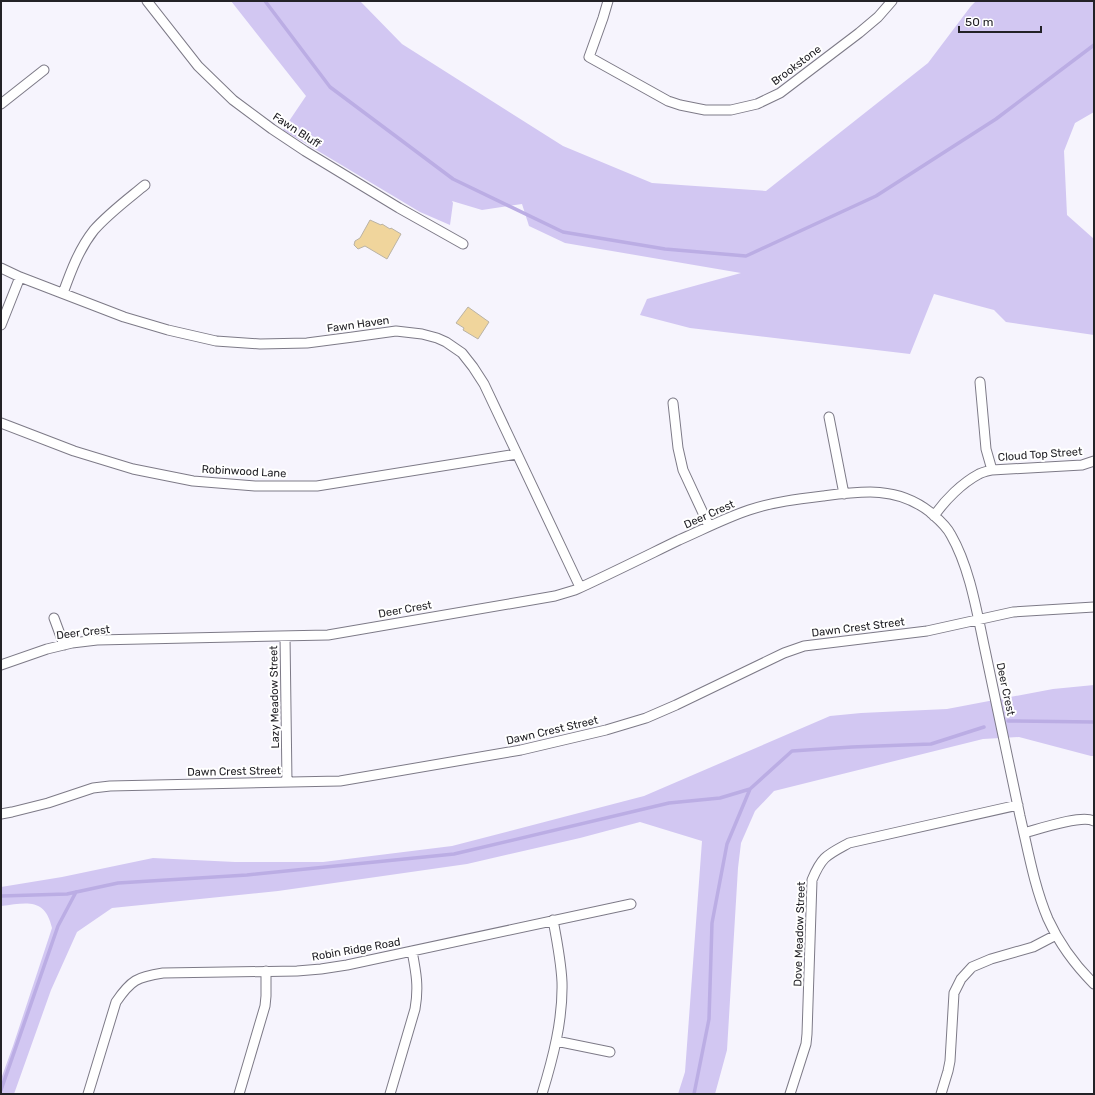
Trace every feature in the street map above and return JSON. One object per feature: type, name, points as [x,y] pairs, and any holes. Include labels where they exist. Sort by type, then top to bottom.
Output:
[{"type":"street","name":"Fawn Bluff","points":[[147,1],[198,66],[233,100],[272,129],[312,155],[399,208],[463,244]]},
{"type":"street","name":"Brookstone","points":[[608,1],[589,57],[668,101],[699,109],[718,111],[731,110],[757,104],[780,93],[859,33],[878,17],[892,1]]},
{"type":"street","points":[[1,104],[44,70]]},
{"type":"street","points":[[63,293],[79,254],[94,230],[112,212],[145,185]]},
{"type":"street","name":"Fawn Haven","points":[[1,268],[20,277],[124,316],[168,330],[216,341],[260,344],[307,343],[396,331],[422,334],[446,342],[462,353],[484,384],[580,588]]},
{"type":"street","points":[[1,325],[20,277]]},
{"type":"street","points":[[980,382],[986,449],[992,470]]},
{"type":"street","points":[[673,403],[678,448],[683,470],[709,526]]},
{"type":"street","points":[[829,417],[844,494]]},
{"type":"street","name":"Robinwood Lane","points":[[1,423],[74,451],[133,469],[194,481],[255,486],[317,486],[517,454]]},
{"type":"street","name":"Cloud Top Street","points":[[934,516],[954,492],[979,474],[992,470],[1082,464],[1094,461]]},
{"type":"street","name":"Deer Crest","points":[[1,665],[47,649],[72,643],[97,640],[328,635],[555,596],[580,588],[709,526],[746,511],[791,500],[844,494],[872,492],[889,493],[918,504],[934,516],[951,533],[960,553],[967,572],[979,620],[1024,833],[1040,900],[1048,920],[1071,959],[1094,984]]},
{"type":"street","name":"Dawn Crest Street","points":[[1,814],[48,803],[93,788],[110,786],[340,781],[521,750],[606,730],[646,718],[784,653],[804,646],[927,631],[1013,612],[1094,607]]},
{"type":"street","points":[[54,618],[64,646]]},
{"type":"street","name":"Lazy Meadow Street","points":[[285,636],[287,782]]},
{"type":"street","name":"Dove Meadow Street","points":[[790,1094],[806,1044],[812,880],[818,866],[828,854],[849,843],[1018,805]]},
{"type":"street","points":[[1024,833],[1072,820],[1090,819],[1094,821]]},
{"type":"street","name":"Robin Ridge Road","points":[[88,1094],[116,1002],[125,989],[137,979],[148,975],[163,973],[322,969],[347,965],[631,904]]},
{"type":"street","points":[[542,1094],[556,1041],[561,1008],[562,982],[560,957],[553,920]]},
{"type":"street","points":[[941,1094],[950,1061],[954,992],[961,978],[972,967],[978,964],[1033,947],[1056,935]]},
{"type":"street","points":[[390,1094],[416,1009],[417,978],[412,951]]},
{"type":"street","points":[[239,1094],[265,1006],[266,971]]},
{"type":"street","points":[[556,1041],[610,1052]]},
{"type":"shaded area","points":[[231,1],[360,1],[402,44],[563,146],[652,183],[766,191],[928,63],[976,1],[1094,1],[1094,112],[1075,123],[1064,151],[1067,215],[1094,239],[1094,335],[1006,322],[994,310],[934,294],[910,354],[690,328],[640,315],[647,299],[741,273],[565,243],[529,226],[522,204],[482,210],[452,201],[450,225],[420,212],[283,130],[306,96]]},
{"type":"shaded area","points":[[1094,685],[1094,756],[1019,737],[983,739],[774,791],[755,811],[741,843],[738,868],[727,1050],[715,1094],[678,1094],[685,1072],[702,841],[640,822],[580,838],[467,864],[278,891],[112,908],[77,932],[51,990],[14,1094],[1,1094],[1,1079],[52,928],[45,911],[33,904],[26,903],[1,906],[1,887],[62,877],[153,858],[235,862],[323,862],[452,846],[644,796],[830,716],[947,709],[1053,689]]},
{"type":"building","points":[[370,220],[381,225],[382,224],[390,229],[391,228],[401,234],[387,259],[365,246],[358,249],[354,245],[355,241],[360,238]]},
{"type":"building","points":[[468,307],[489,322],[478,339],[463,330],[464,328],[456,323]]},
{"type":"waterway","points":[[265,1],[330,87],[453,179],[563,232],[665,249],[746,256],[876,196],[996,119],[1094,45]]},
{"type":"waterway","points":[[1008,721],[1094,722]]},
{"type":"waterway","points":[[694,1094],[709,1019],[712,923],[727,844],[750,789],[792,751],[931,744],[984,727]]},
{"type":"waterway","points":[[1,896],[67,894],[118,883],[247,875],[454,854],[669,803],[720,798],[750,789]]},
{"type":"waterway","points":[[1,1090],[58,926],[76,892]]}]
